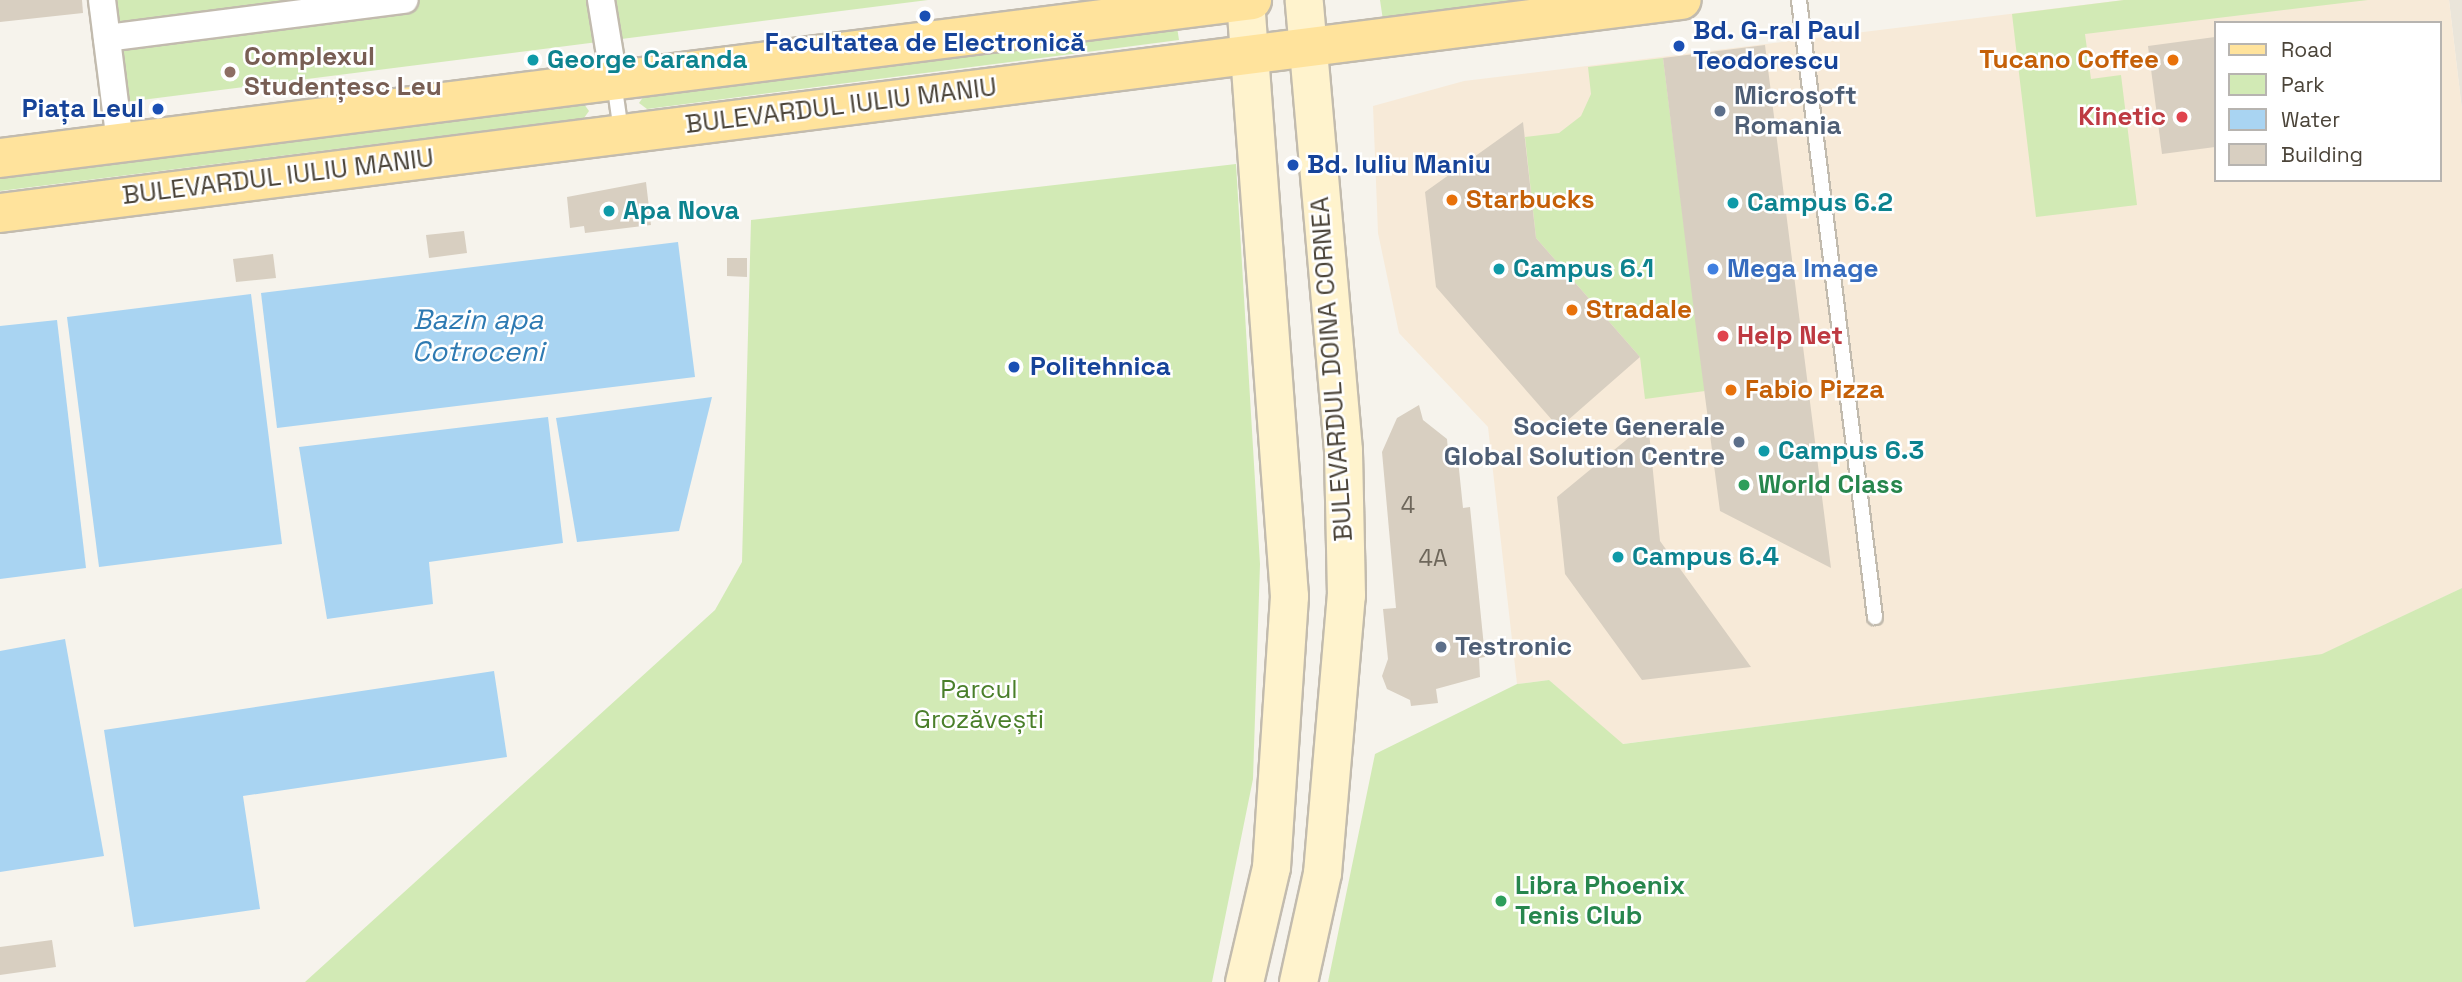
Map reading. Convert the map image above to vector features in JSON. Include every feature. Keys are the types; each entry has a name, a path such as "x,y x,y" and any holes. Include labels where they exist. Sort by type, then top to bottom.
{"main road":[{"name":"BULEVARDUL IULIU MANIU","path":"0,158 1247,0"},
{"path":"1244,982 1271,867 1289,596 1247,0"},
{"name":"BULEVARDUL DOINA CORNEA","path":"1298,982 1324,860 1346,595 1343,450 1304,0"},
{"name":"BULEVARDUL IULIU MANIU","path":"0,213 1682,0"},
{"path":"0,145 41,153"}],"street":[{"path":"102,0 120,143"},
{"path":"107,38 405,0"},
{"path":"601,0 614,79"}],"lane":[{"path":"1799,0 1875,617"},
{"path":"614,79 621,133"}],"shaded area":[{"path":"2124,0 2449,0 2462,110 2462,588 2323,654 1622,744 1549,680 1517,684 1488,427 1399,333 1378,233 1373,106 1464,81"},
{"path":"2449,0 2462,0 2462,110"}],"green space":[{"name":"Complexul Studențesc Leu","path":"90,0 928,0 102,105"},
{"path":"1380,0 1589,0 1384,27"},
{"path":"2124,0 2368,0 2085,34 2091,79 2121,75 2137,205 2036,217 2012,14"},
{"path":"1177,27 1179,40 647,109 639,103 644,96"},
{"path":"1663,58 1705,391 1645,399 1640,357 1536,238 1525,137 1559,133 1581,116 1591,94 1588,67"},
{"path":"584,104 589,111 584,118 0,191 0,179"},
{"name":"Parcul Grozăvești","path":"1236,164 1260,564 1253,779 1212,982 305,982 715,610 742,562 751,220"},
{"path":"2462,588 2462,982 1328,982 1375,754 1517,684 1549,680 1623,744 2322,654"}],"water":[{"name":"Bazin apa Cotroceni","path":"678,242 695,377 277,428 261,293"},
{"path":"251,294 282,544 99,567 67,317"},
{"path":"57,320 86,568 0,579 0,326"},
{"name":"Bazin apa Cotroceni","path":"712,397 679,531 577,542 556,418"},
{"name":"Bazin apa Cotroceni","path":"548,417 563,543 429,562 433,604 327,619 299,447"},
{"path":"65,639 104,856 0,872 0,651"},
{"path":"494,671 507,757 243,796 260,909 134,927 104,730"}],"building":[{"path":"0,0 82,0 83,13 0,22"},
{"path":"2214,37 2214,147 2162,154 2148,46"},
{"path":"1765,45 1831,568 1720,511 1695,320 1663,58"},
{"name":"Campus 6.1","path":"1523,122 1536,238 1640,357 1559,428 1436,287 1425,192"},
{"name":"Apa Nova","path":"646,182 651,225 585,233 584,226 570,228 567,197"},
{"path":"464,231 467,253 429,258 426,235"},
{"path":"273,254 276,278 236,282 233,259"},
{"path":"727,258 747,258 747,277 727,276"},
{"path":"1419,405 1423,420 1447,439 1448,450 1457,450 1463,508 1470,507 1485,657 1479,658 1480,677 1436,689 1438,703 1411,706 1410,700 1387,689 1382,676 1388,659 1383,609 1396,608 1382,452 1397,418"},
{"name":"Campus 6.4","path":"1648,422 1660,541 1751,667 1642,680 1565,574 1557,497"},
{"path":"52,940 56,967 0,975 0,947"}],"place":[{"name":"Facultatea de Electronică","path":"925,16"},
{"name":"Bd. G-ral Paul Teodorescu","path":"1679,46"},
{"name":"George Caranda","path":"533,60"},
{"name":"Tucano Coffee","path":"2173,60"},
{"name":"Complexul Studențesc Leu","path":"230,72"},
{"name":"Piața Leul","path":"158,109"},
{"name":"Microsoft Romania","path":"1720,111"},
{"name":"Kinetic","path":"2182,117"},
{"name":"Bd. Iuliu Maniu","path":"1293,165"},
{"name":"Starbucks","path":"1452,200"},
{"name":"Campus 6.2","path":"1733,203"},
{"name":"Apa Nova","path":"609,211"},
{"name":"Campus 6.1","path":"1499,269"},
{"name":"Mega Image","path":"1713,269"},
{"name":"Stradale","path":"1572,310"},
{"name":"Help Net","path":"1723,336"},
{"name":"Politehnica","path":"1014,367"},
{"name":"Fabio Pizza","path":"1731,390"},
{"name":"Societe Generale Global Solution Centre","path":"1739,442"},
{"name":"Campus 6.3","path":"1764,451"},
{"name":"World Class","path":"1744,485"},
{"name":"Campus 6.4","path":"1618,557"},
{"name":"Testronic","path":"1441,647"},
{"name":"Libra Phoenix Tenis Club","path":"1501,901"}]}
